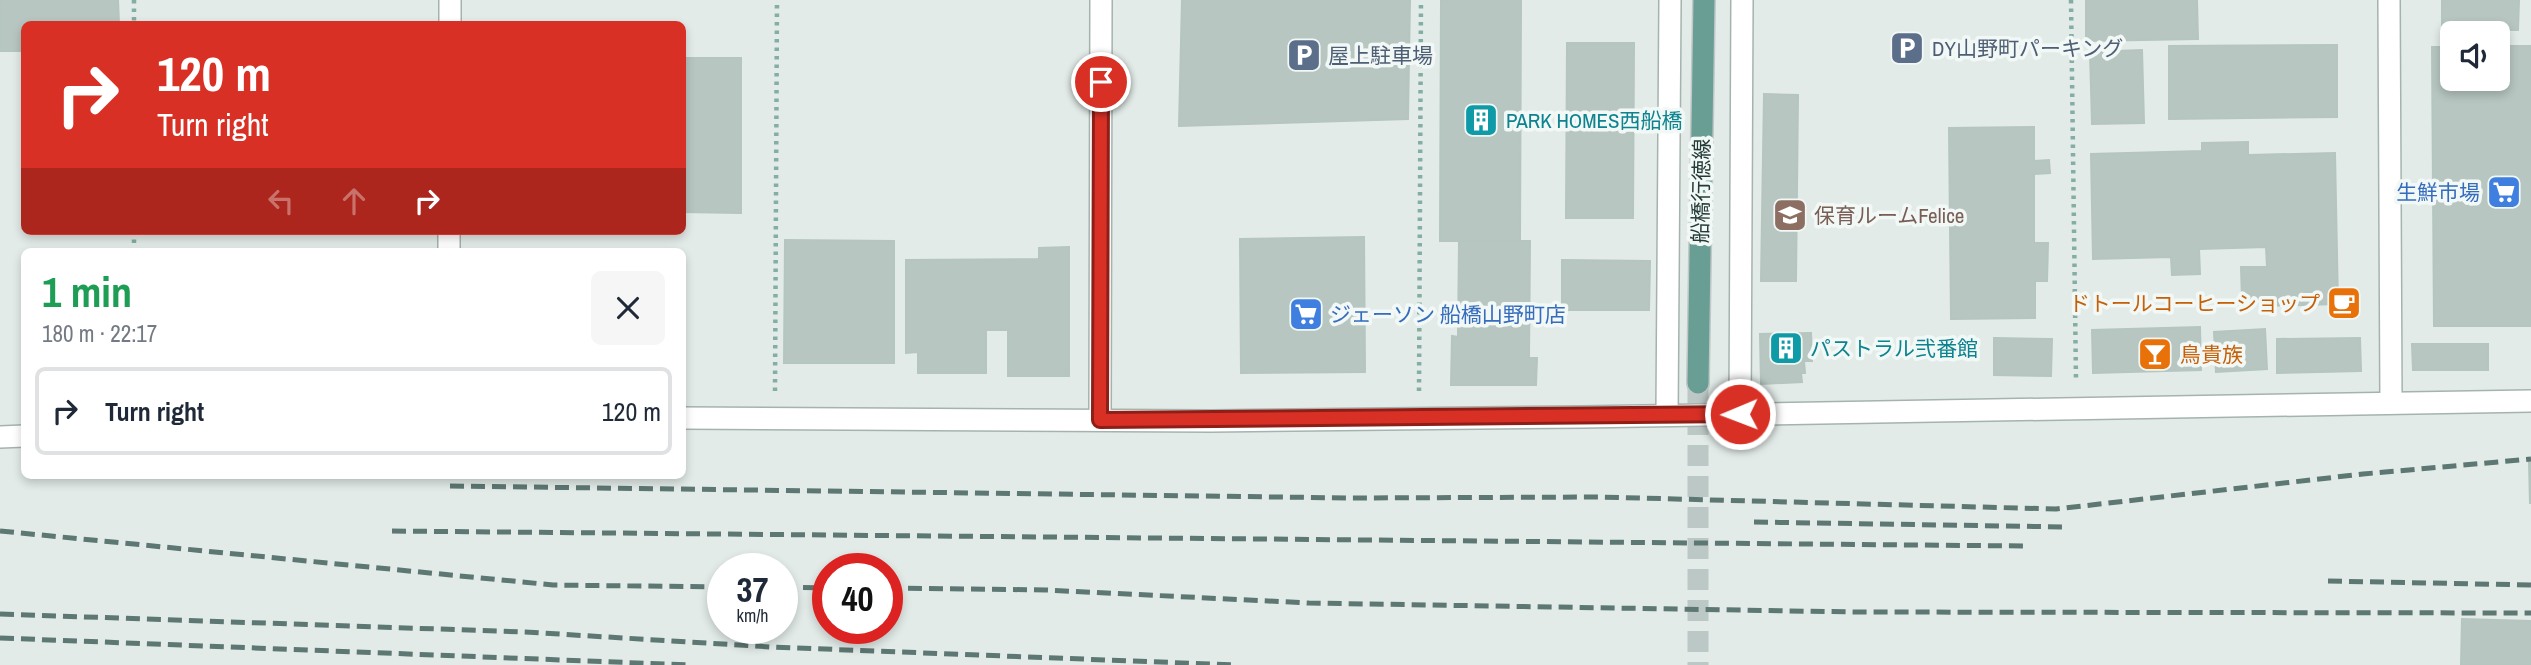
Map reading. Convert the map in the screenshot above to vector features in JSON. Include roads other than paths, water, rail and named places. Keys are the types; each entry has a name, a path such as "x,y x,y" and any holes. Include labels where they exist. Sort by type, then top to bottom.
{"main road":[{"name":"船橋行徳線","path":"1698,383 1704,0"}],"street":[{"path":"450,0 450,21"},
{"path":"1100,420 1101,0"},
{"path":"1667,415 1670,0"},
{"path":"1740,414 1742,0"},
{"path":"2389,0 2391,403"},
{"path":"686,418 1100,420 1667,415 2531,401"},
{"path":"0,438 21,436"}],"tunnel":[{"path":"1698,383 1698,665"}],"railway":[{"path":"450,486 1352,498 1600,497 2056,509 2363,474 2531,459"},
{"path":"1754,522 2066,527"},
{"path":"0,531 553,585 707,587"},
{"path":"392,531 2023,546"},
{"path":"2328,581 2531,585"},
{"path":"798,587 812,588"},
{"path":"903,588 1046,590 1309,603 1856,612 2531,613"},
{"path":"0,614 525,632 771,647 1236,665"},
{"path":"0,638 690,665"}],"place":[{"name":"DY山野町パーキング","path":"1907,48"},
{"name":"屋上駐車場","path":"1304,55"},
{"name":"PARK HOMES西船橋","path":"1481,120"},
{"name":"生鮮市場","path":"2504,192"},
{"name":"保育ルームFelice","path":"1790,215"},
{"name":"ドトールコーヒーショップ","path":"2344,303"},
{"name":"ジェーソン 船橋山野町店","path":"1306,314"},
{"name":"パストラル弐番館","path":"1786,348"},
{"name":"鳥貴族","path":"2155,354"}]}
